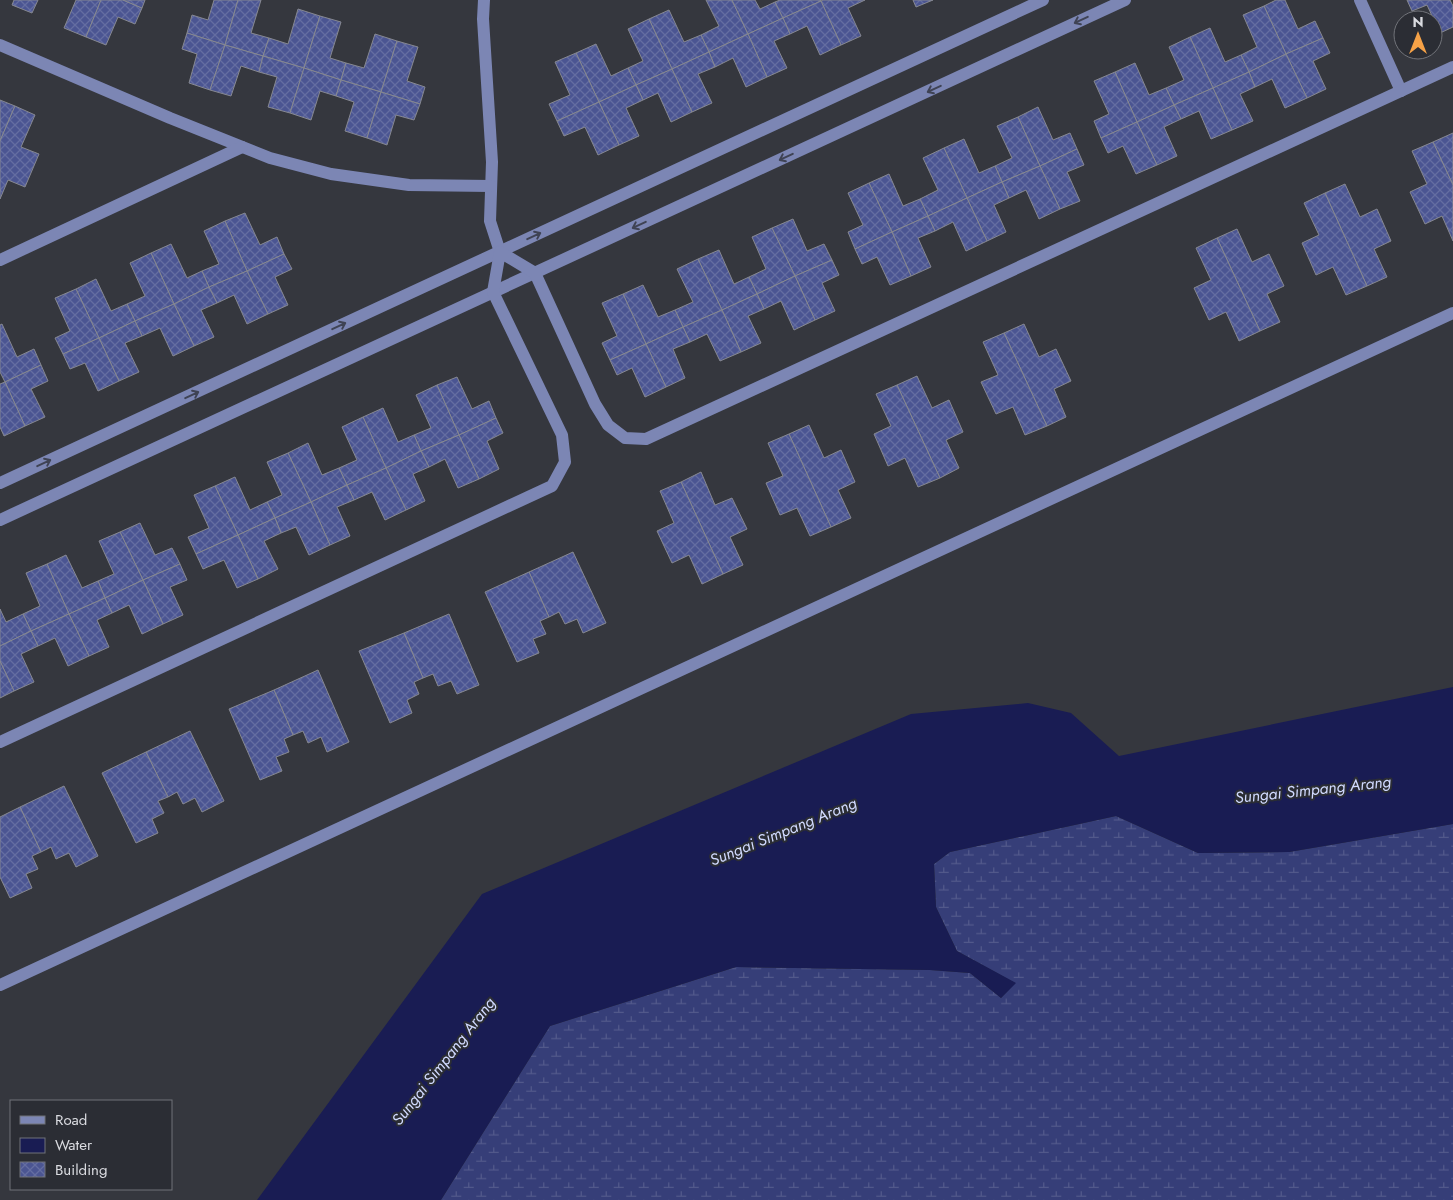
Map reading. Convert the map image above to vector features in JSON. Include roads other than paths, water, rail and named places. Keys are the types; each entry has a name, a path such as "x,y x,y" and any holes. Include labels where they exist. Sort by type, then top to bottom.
{"street":[{"path":"0,742 552,486 565,462 562,435 493,292 500,252 490,220 492,162 483,19 484,0"},
{"path":"0,484 1043,0"},
{"path":"0,520 1125,0"},
{"path":"1360,0 1401,91"},
{"path":"0,44 170,118 270,158 331,174 409,185 491,186"},
{"path":"500,252 535,273 595,404 608,425 625,438 646,439 1453,67"},
{"path":"0,260 242,147"},
{"path":"0,985 1453,313"}],"water":[{"name":"Sungai Simpang Arang","path":"1453,687 1453,824 1289,852 1198,853 1116,816 950,852 934,864 936,907 957,951 1016,983 1001,998 970,973 930,970 736,967 550,1026 441,1200 257,1200 482,894 911,714 1028,703 1071,713 1119,756"}]}
